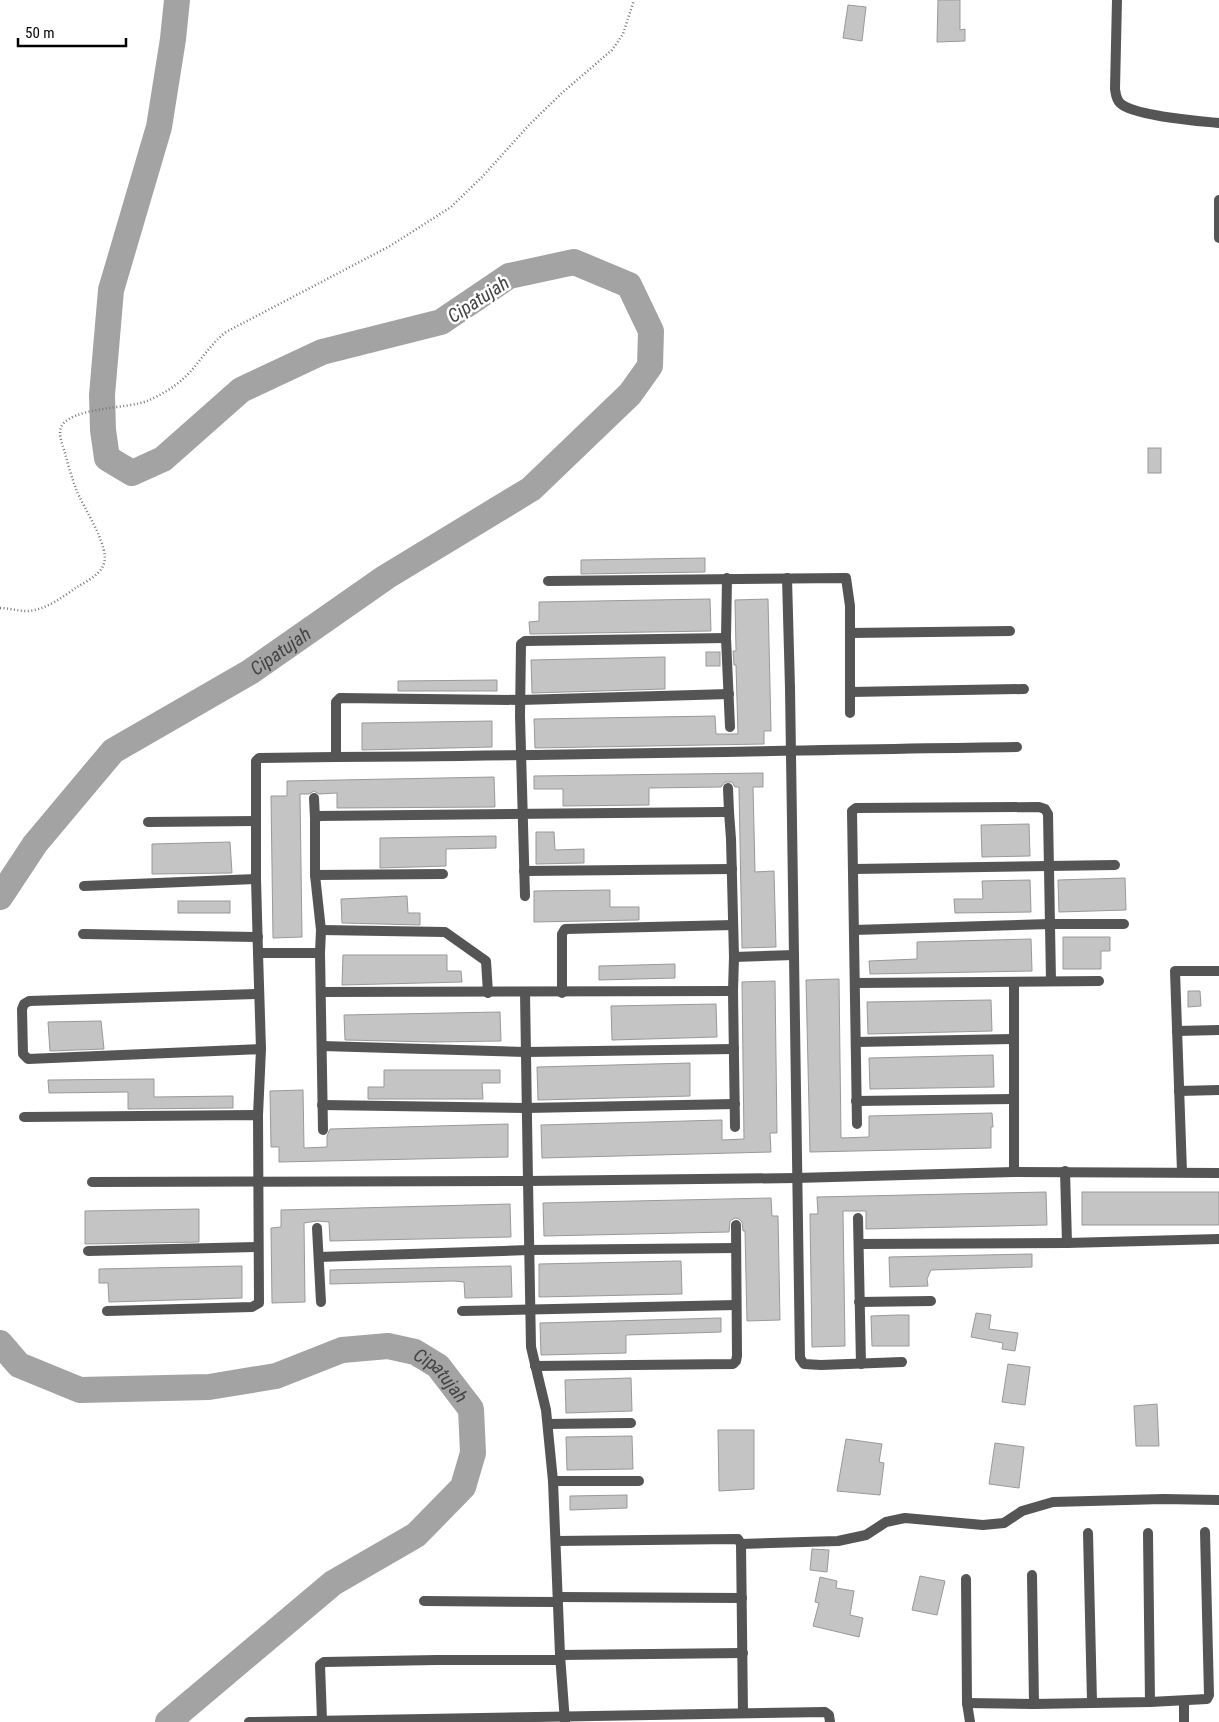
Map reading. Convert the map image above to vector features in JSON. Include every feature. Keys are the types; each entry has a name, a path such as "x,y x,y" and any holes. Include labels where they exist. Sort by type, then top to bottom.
{"street":[{"path":"1117,0 1116,99 1127,109 1219,123"},
{"path":"1219,200 1219,238"},
{"path":"727,578 726,638 730,726"},
{"path":"787,578 800,1358 804,1364 811,1365 902,1362"},
{"path":"548,581 847,578 850,606 850,713"},
{"path":"850,633 1010,631"},
{"path":"525,896 520,646 525,641 726,638"},
{"path":"850,692 1024,689"},
{"path":"336,758 336,702 340,698 520,700 729,694"},
{"path":"107,1311 256,1306 259,1303 258,1115 260,1049 256,879 256,761 258,759 1016,748"},
{"path":"728,788 734,957 735,1127"},
{"path":"314,798 315,875 321,930 323,1130"},
{"path":"857,1124 852,810 856,808 1042,808 1048,814 1051,981"},
{"path":"315,818 318,816 523,813 729,812"},
{"path":"148,822 256,821"},
{"path":"854,869 1115,865"},
{"path":"524,871 732,869"},
{"path":"315,875 444,874"},
{"path":"84,886 256,879"},
{"path":"854,930 1050,924 1124,924"},
{"path":"562,993 562,934 565,929 733,925"},
{"path":"321,930 448,933 486,960 488,993"},
{"path":"83,934 258,938"},
{"path":"258,953 320,953"},
{"path":"734,957 794,955"},
{"path":"1182,1172 1175,970 1219,972"},
{"path":"855,983 1099,981"},
{"path":"1014,982 1014,1172"},
{"path":"321,992 562,993 733,991"},
{"path":"525,992 531,1347 548,1424 553,1482 560,1658 565,1719"},
{"path":"258,994 29,1001 24,1004 22,1009 23,1054 28,1059 260,1049"},
{"path":"1177,1032 1219,1030"},
{"path":"856,1042 1013,1039"},
{"path":"322,1046 526,1052 734,1049"},
{"path":"1179,1091 1219,1090"},
{"path":"856,1100 1014,1099"},
{"path":"322,1105 526,1108 734,1104"},
{"path":"24,1117 258,1115"},
{"path":"92,1182 528,1182 796,1178 1014,1172 1219,1173"},
{"path":"1065,1172 1067,1243"},
{"path":"858,1218 860,1364"},
{"path":"535,1366 730,1366 734,1363 737,1356 736,1225"},
{"path":"317,1228 321,1302"},
{"path":"859,1244 1067,1243 1219,1239"},
{"path":"88,1251 258,1247"},
{"path":"319,1257 528,1250 736,1248"},
{"path":"859,1302 931,1301"},
{"path":"462,1311 736,1305"},
{"path":"548,1424 631,1423"},
{"path":"553,1482 638,1481"},
{"path":"741,1544 838,1541 866,1535 886,1522 905,1518 983,1524 1004,1523 1022,1512 1053,1502 1162,1499 1219,1500"},
{"path":"967,1703 1034,1704 1206,1700 1209,1696 1205,1532"},
{"path":"1088,1533 1092,1702"},
{"path":"1148,1533 1150,1702"},
{"path":"556,1541 738,1539 741,1544 743,1713"},
{"path":"1032,1574 1034,1704"},
{"path":"966,1579 967,1703 970,1722"},
{"path":"424,1601 742,1598"},
{"path":"322,1720 320,1666 324,1662 743,1653"},
{"path":"1184,1701 1184,1722"},
{"path":"249,1722 565,1719 825,1712 830,1717 830,1722"}],"path":[{"path":"0,608 25,611 34,610 78,587 104,565 103,544 76,490 60,435 61,428 65,422 82,414 146,401 176,385 185,377 210,346 226,332 390,246 451,207 483,176 529,125 563,92 612,50 623,34 634,0"}],"building":[{"path":"938,0 960,0 960,30 965,29 965,41 937,42"},
{"path":"848,5 866,7 862,41 843,38"},
{"path":"1148,448 1161,448 1161,473 1148,473"},
{"path":"705,558 705,572 581,574 581,560"},
{"path":"710,599 711,631 530,634 529,622 539,621 539,602"},
{"path":"768,599 771,731 764,731 764,744 535,748 534,719 715,716 716,734 738,734 736,665 734,665 733,651 736,651 735,600"},
{"path":"706,652 720,652 720,666 706,666"},
{"path":"665,657 665,689 532,693 531,660"},
{"path":"497,680 497,691 398,691 398,681"},
{"path":"492,721 492,747 362,750 362,723"},
{"path":"763,773 763,787 753,787 755,872 774,871 776,947 742,948 739,787 735,787 732,782 725,782 721,787 649,788 649,805 563,806 563,789 534,789 534,776"},
{"path":"494,777 495,807 337,808 337,793 319,794 314,791 309,794 300,794 302,937 273,938 271,796 287,796 287,781"},
{"path":"1029,824 1030,856 982,857 981,825"},
{"path":"536,832 554,832 555,850 584,849 584,863 536,864"},
{"path":"496,836 496,848 446,849 446,866 380,868 380,838"},
{"path":"230,842 232,873 152,874 152,844"},
{"path":"1125,878 1126,910 1059,912 1058,880"},
{"path":"1030,880 1031,912 955,913 954,899 983,899 982,881"},
{"path":"610,890 610,907 639,907 639,920 534,922 534,891"},
{"path":"407,896 408,913 420,913 420,925 342,923 341,899"},
{"path":"178,901 230,901 230,913 178,913"},
{"path":"1063,937 1110,937 1110,951 1101,951 1101,969 1063,969"},
{"path":"1031,939 1032,971 870,974 869,961 917,959 917,942"},
{"path":"343,955 447,955 447,971 461,971 462,982 342,985"},
{"path":"675,964 675,978 599,980 599,966"},
{"path":"839,979 841,1138 869,1137 869,1116 992,1113 991,1148 810,1152 806,980"},
{"path":"775,981 777,1133 770,1133 771,1152 542,1158 541,1125 722,1120 722,1140 744,1139 742,982"},
{"path":"1188,991 1200,991 1201,1006 1188,1007"},
{"path":"991,1000 992,1031 868,1034 867,1002"},
{"path":"716,1004 717,1037 612,1040 611,1006"},
{"path":"500,1012 501,1041 345,1040 344,1015"},
{"path":"101,1021 104,1049 50,1051 48,1022"},
{"path":"993,1055 994,1087 870,1089 869,1058"},
{"path":"690,1063 690,1096 538,1100 537,1067"},
{"path":"384,1070 500,1070 500,1083 482,1083 483,1099 368,1099 368,1087 384,1087"},
{"path":"154,1079 154,1097 233,1096 233,1108 128,1109 128,1092 49,1093 48,1080"},
{"path":"303,1090 304,1148 327,1147 327,1136 330,1129 508,1124 508,1157 279,1162 279,1147 271,1147 270,1091"},
{"path":"1046,1192 1047,1225 866,1229 866,1211 843,1211 845,1346 812,1347 810,1214 818,1214 817,1197"},
{"path":"1082,1192 1219,1192 1219,1225 1082,1225"},
{"path":"771,1198 772,1216 778,1216 780,1320 747,1321 745,1231 743,1231 742,1222 739,1219 735,1218 730,1221 729,1232 544,1236 543,1203"},
{"path":"510,1204 511,1237 330,1241 329,1222 304,1223 305,1302 272,1303 271,1228 281,1227 281,1210"},
{"path":"199,1209 199,1242 85,1244 85,1211"},
{"path":"1032,1254 1032,1267 931,1270 927,1279 928,1286 890,1287 889,1257"},
{"path":"681,1261 682,1294 539,1297 539,1264"},
{"path":"242,1266 242,1298 109,1302 108,1283 99,1283 99,1269"},
{"path":"511,1266 512,1297 465,1298 464,1282 454,1281 330,1284 330,1270"},
{"path":"976,1313 991,1315 989,1329 1018,1333 1015,1351 1002,1349 1003,1343 971,1337"},
{"path":"909,1315 909,1346 872,1346 871,1316"},
{"path":"721,1318 721,1332 626,1335 626,1353 541,1355 540,1323"},
{"path":"1008,1364 1030,1367 1025,1405 1002,1402"},
{"path":"631,1378 632,1411 566,1413 565,1380"},
{"path":"1157,1404 1159,1446 1136,1446 1134,1406"},
{"path":"718,1430 754,1430 754,1489 719,1491"},
{"path":"632,1436 633,1469 567,1470 566,1437"},
{"path":"846,1439 882,1444 879,1462 884,1463 880,1495 837,1491"},
{"path":"995,1443 1024,1447 1019,1488 989,1484"},
{"path":"627,1495 627,1508 570,1510 570,1496"},
{"path":"812,1549 829,1550 827,1572 810,1570"},
{"path":"920,1576 945,1581 937,1615 912,1610"},
{"path":"820,1577 837,1581 836,1588 854,1591 850,1615 863,1618 859,1637 813,1626 819,1603 815,1602"}],"waterway":[{"name":"Cipatujah","path":"0,897 35,844 113,751 250,672 386,577 531,489 630,394 650,366 651,331 629,285 574,262 509,276 441,322 322,352 241,390 163,459 132,473 107,458 103,430 102,395 111,290 159,127 173,39 177,0"},
{"name":"Cipatujah","path":"0,1343 19,1365 80,1390 209,1387 276,1376 342,1350 388,1346 415,1352 438,1366 471,1409 473,1453 463,1487 416,1535 333,1583 168,1722"}]}
